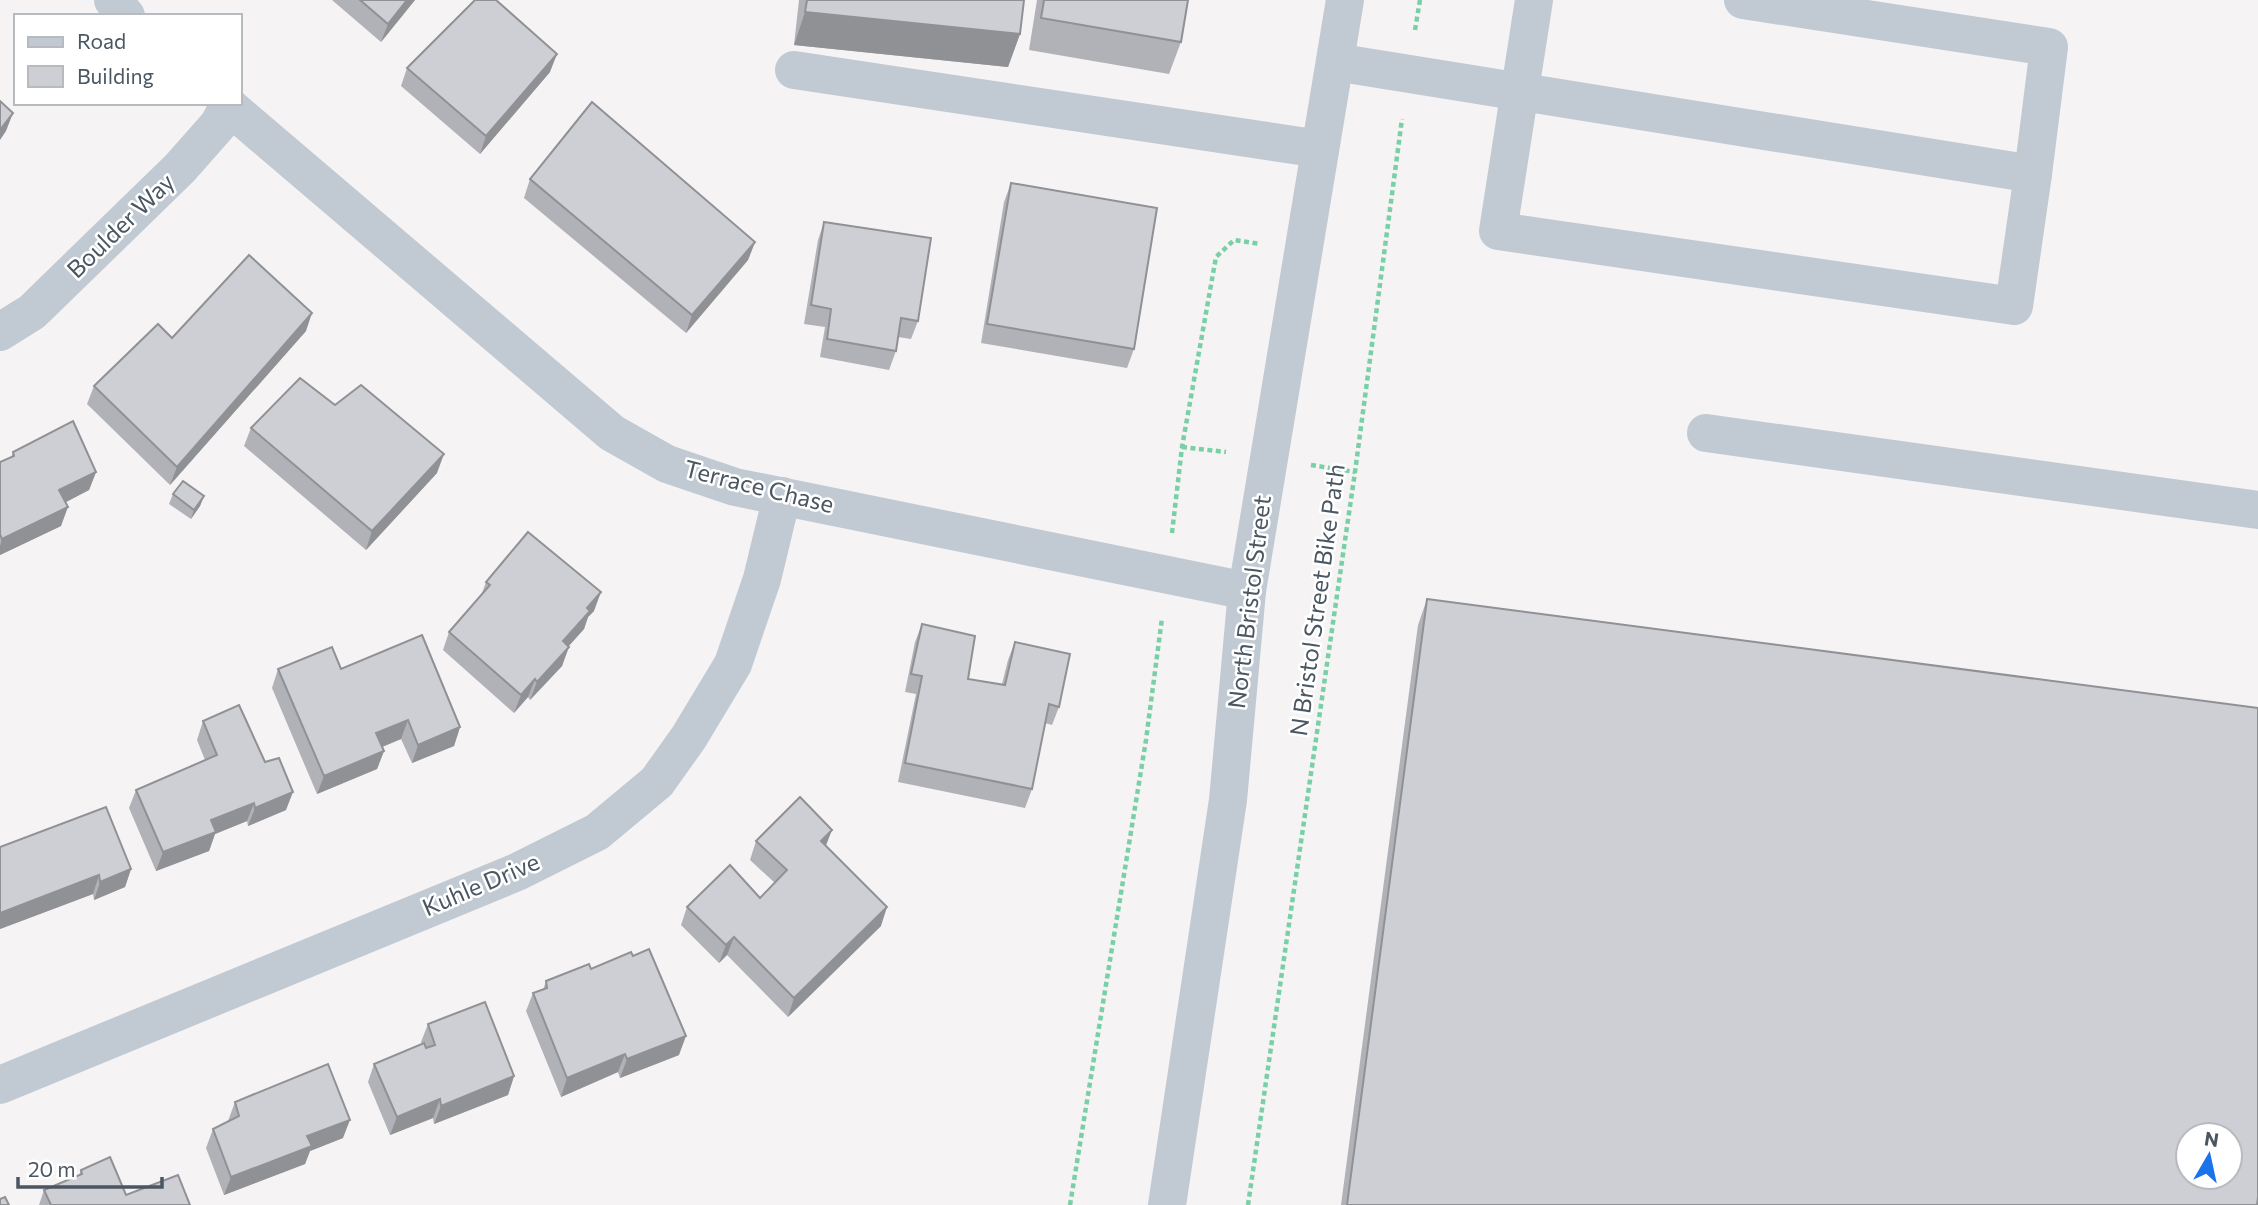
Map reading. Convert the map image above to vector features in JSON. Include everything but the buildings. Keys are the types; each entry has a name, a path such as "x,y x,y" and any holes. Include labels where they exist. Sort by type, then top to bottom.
{"street":[{"path":"113,0 124,14"},
{"name":"North Bristol Street","path":"1167,1205 1228,800 1247,591 1346,0"},
{"path":"1534,0 1498,231 2014,306 2049,47 1743,0"},
{"path":"1335,62 2033,174"},
{"path":"794,70 1320,149"},
{"name":"Boulder Way","path":"0,332 32,312 180,168 218,125 227,105"},
{"name":"Terrace Chase","path":"227,105 612,433 667,464 735,487 1247,591"},
{"path":"1706,433 2258,510"},
{"name":"Kuhle Drive","path":"0,1085 517,872 597,832 657,782 689,737 733,664 762,579 782,496"}],"path":[{"name":"N Bristol Street Bike Path","path":"1248,1205 1355,472 1419,0"},
{"path":"1070,1205 1146,740 1182,447 1216,257 1234,240 1302,251"}]}
